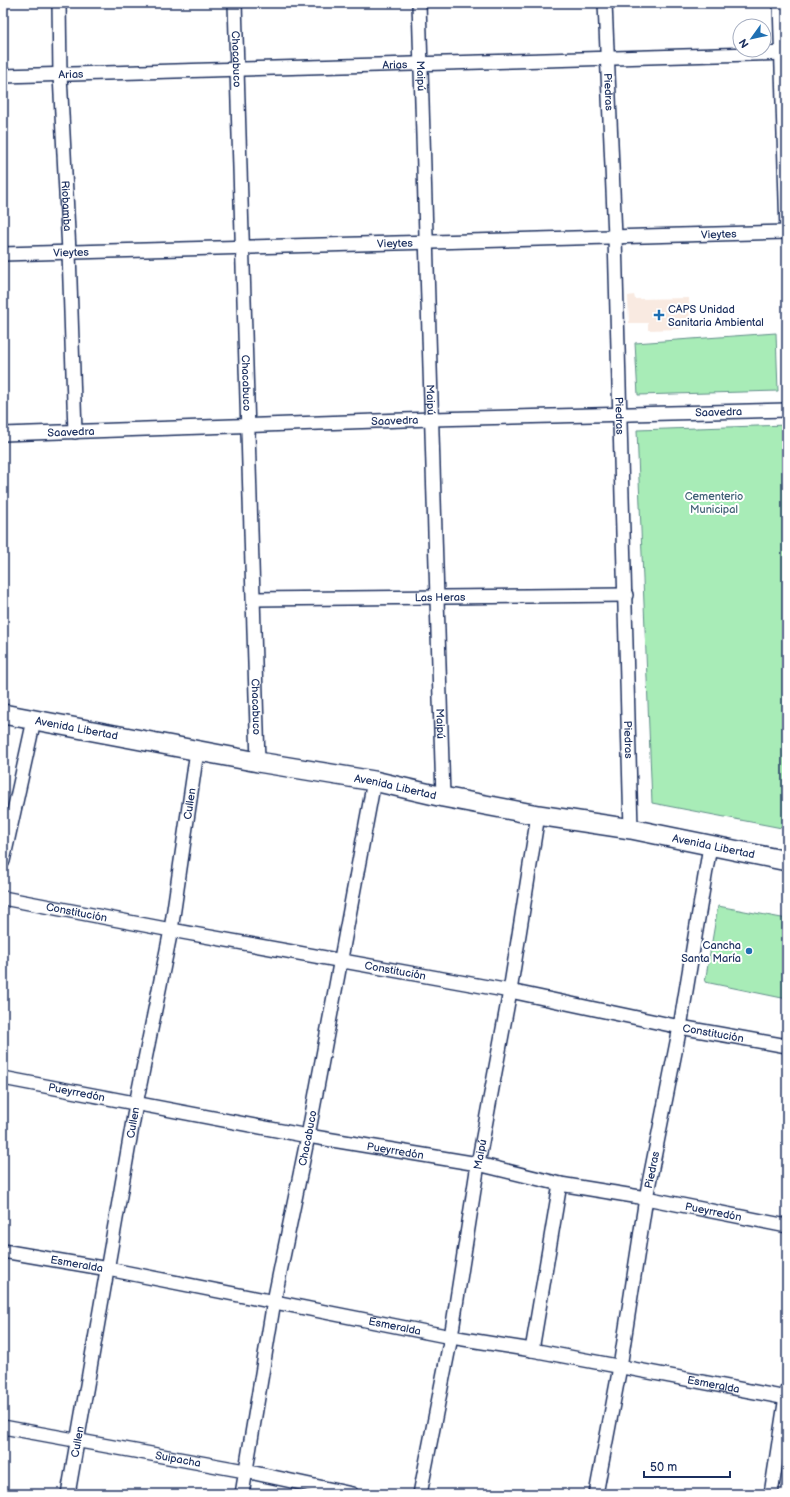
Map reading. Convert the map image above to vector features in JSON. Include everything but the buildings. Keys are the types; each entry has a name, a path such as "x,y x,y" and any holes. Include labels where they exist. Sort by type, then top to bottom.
{"main road":[{"name":"Avenida Libertad","path":"3,714 197,751 374,781 443,797 538,815 631,829 787,861"}],"street":[{"name":"Riobamba","path":"59,3 60,75 69,252 74,432"},
{"name":"Chacabuco","path":"235,3 258,762"},
{"name":"Maipú","path":"419,3 443,797"},
{"name":"Piedras","path":"605,3 621,414 631,829"},
{"path":"780,3 784,53 787,232"},
{"name":"Arias","path":"3,76 784,53"},
{"name":"Vieytes","path":"3,254 787,232"},
{"name":"Saavedra","path":"3,434 432,419 787,410"},
{"name":"Las Heras","path":"254,598 626,594"},
{"path":"3,861 34,720"},
{"name":"Cullen","path":"68,1494 136,1104 171,930 197,751"},
{"name":"Chacabuco","path":"242,1494 274,1301 308,1136 374,781"},
{"name":"Maipú","path":"420,1494 451,1337 478,1164 510,991 538,815"},
{"name":"Piedras","path":"596,1494 620,1367 646,1198 680,1027 710,846"},
{"name":"Constitución","path":"3,898 510,991 680,1027 787,1046"},
{"name":"Pueyrredón","path":"3,1078 308,1136 478,1164 560,1184 646,1198 787,1226"},
{"path":"532,1350 560,1184"},
{"name":"Esmeralda","path":"3,1251 108,1269 451,1337 787,1395"},
{"path":"771,1494 787,1395"},
{"name":"Suipacha","path":"3,1427 77,1442 245,1471 352,1494"}],"shaded area":[{"name":"CAPS Unidad Sanitaria Ambiental","path":"634,295 635,299 689,298 690,321 680,322 680,329 648,330 648,323 629,323 628,296"}],"green space":[{"path":"776,333 778,391 638,395 635,343"},
{"name":"Cementerio Municipal","path":"787,425 787,829 652,803 637,430"},
{"name":"Cancha Santa María","path":"718,906 787,919 787,999 705,982"}],"place":[{"name":"CAPS Unidad Sanitaria Ambiental","path":"659,315"},
{"name":"Cancha Santa María","path":"749,951"}]}
